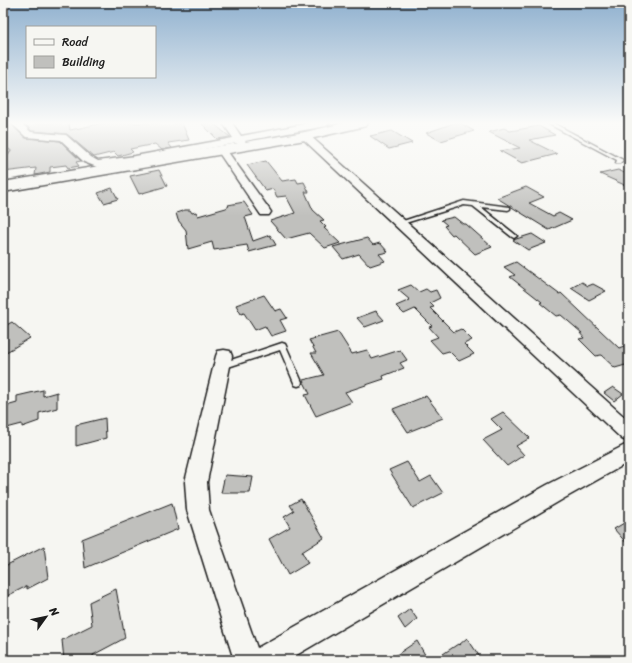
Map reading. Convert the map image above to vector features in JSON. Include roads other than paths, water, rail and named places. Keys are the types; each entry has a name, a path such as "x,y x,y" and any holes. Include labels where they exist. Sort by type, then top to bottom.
{"highway":[{"path":"3,187 182,154"}],"street":[{"path":"82,154 91,163 139,161"},
{"path":"216,154 265,212"},
{"path":"325,154 629,433"},
{"path":"223,361 196,482 198,510 248,660"},
{"path":"262,660 548,496 629,452"}],"lane":[{"path":"608,154 620,160 618,162"},
{"path":"400,223 464,203 508,208"},
{"path":"474,204 514,236"},
{"path":"223,361 282,346 298,382"}]}
